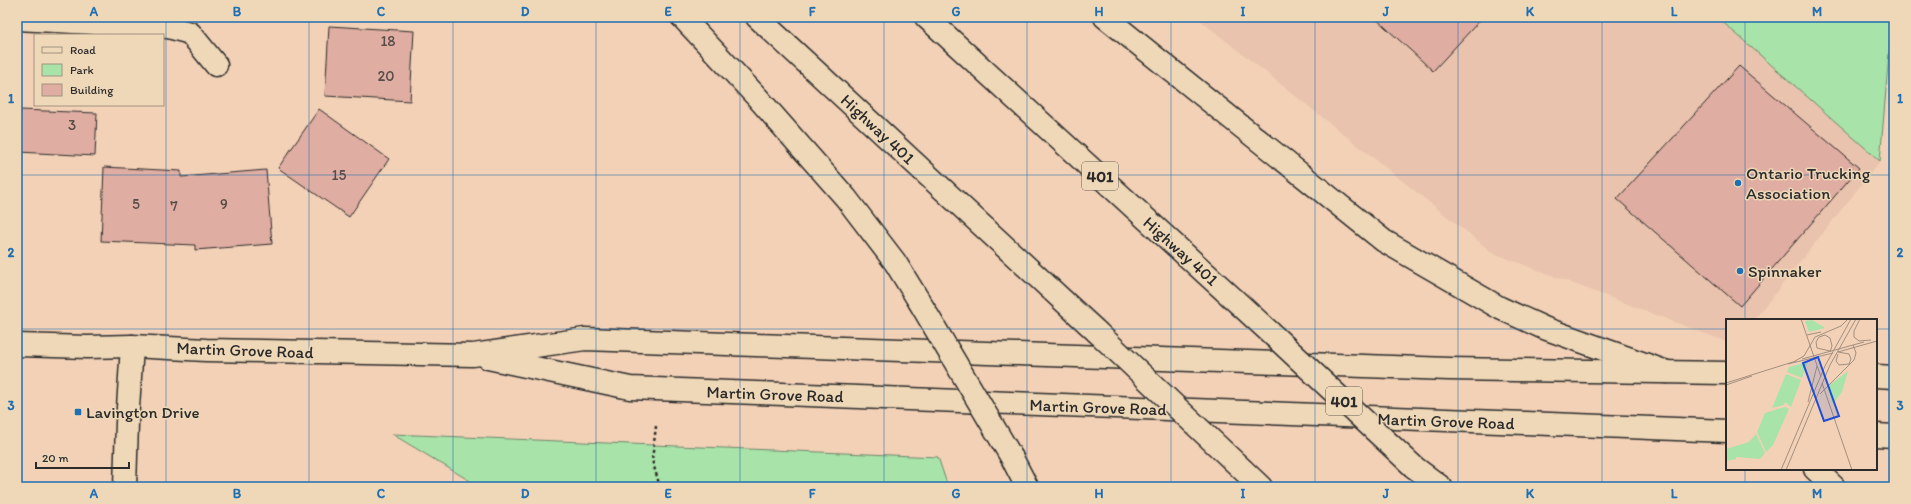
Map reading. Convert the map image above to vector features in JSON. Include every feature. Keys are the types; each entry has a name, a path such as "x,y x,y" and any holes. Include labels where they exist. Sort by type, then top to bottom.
{"main road":[{"path":"682,17 757,97 846,198 895,262 1012,458 1027,487"},
{"name":"Highway 401","path":"757,17 1098,332 1260,487"},
{"name":"Highway 401","path":"926,17 1274,336 1434,487"},
{"path":"1105,17 1384,241 1504,310 1544,328 1668,372"},
{"path":"17,19 168,27 190,33 216,65"},
{"name":"Martin Grove Road","path":"17,345 88,347 132,346 206,350 473,355 584,339 1449,369 1726,373"},
{"path":"125,487 132,346"},
{"name":"Martin Grove Road","path":"473,355 630,388 1726,431"},
{"path":"1877,376 1894,377"},
{"path":"1695,430 1711,440 1726,442"},
{"path":"1877,435 1894,436"},
{"path":"1414,467 1441,487"},
{"path":"1816,470 1834,487"}],"path":[{"path":"656,426 652,460 660,487"}],"shaded area":[{"path":"1196,17 1717,17 1880,161 1755,319 1726,319 1726,342 1493,253"}],"green space":[{"path":"1717,17 1892,17 1880,161"},
{"path":"392,434 938,457 948,487 480,487"}],"building":[{"path":"1374,17 1483,17 1433,71"},
{"path":"329,26 414,31 410,101 325,96"},
{"name":"Ontario Trucking Association","path":"1739,66 1859,168 1740,306 1617,199"},
{"path":"319,109 389,159 349,217 278,168"},
{"path":"20,110 97,113 95,156 18,152"},
{"path":"104,167 181,171 181,177 266,170 272,244 195,250 195,245 101,241"}],"place":[{"name":"Ontario Trucking Association","path":"1738,183"},
{"name":"Spinnaker","path":"1740,271"},
{"name":"Lavington Drive","path":"78,412"}]}
